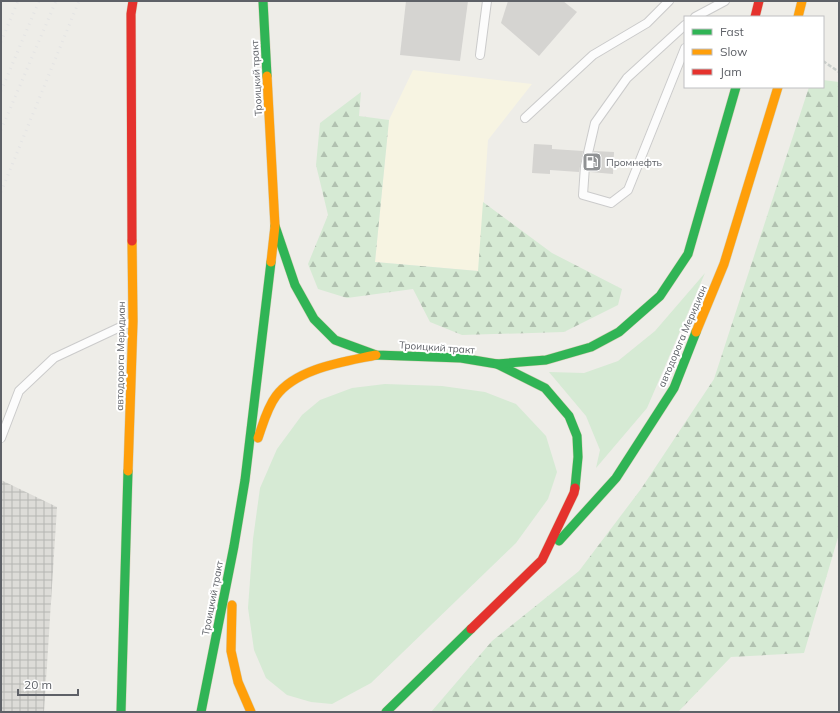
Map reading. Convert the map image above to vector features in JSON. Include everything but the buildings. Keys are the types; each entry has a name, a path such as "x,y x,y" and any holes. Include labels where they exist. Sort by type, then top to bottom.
{"main road":[{"name":"автодорога Меридиан","path":"121,712 133,321 131,14 133,1"},
{"name":"Троицкий тракт","path":"201,712 234,546 245,480 275,226 263,1"},
{"path":"755,16 759,1"},
{"path":"798,16 802,1"},
{"path":"497,364 546,360 591,347 619,332 660,296 688,254 736,88"},
{"name":"автодорога Меридиан","path":"542,560 616,478 674,388 724,264 778,88"},
{"name":"Троицкий тракт","path":"275,226 295,286 314,319 335,340 376,355 461,358 497,364 545,388 569,416 577,436 578,457 574,493 542,560 386,712"},
{"path":"245,480 265,417 277,395 295,378 321,368 376,355"},
{"path":"234,546 232,651 238,682 251,712"}],"lane":[{"path":"480,55 487,1"},
{"path":"525,118 593,55 647,23 669,1"},
{"path":"697,16 725,1"},
{"path":"684,26 627,78 595,123 585,166 583,195 611,203 628,190 684,50"},
{"path":"1,438 19,392 54,358 133,321"}],"path":[{"path":"824,62 839,72"}],"shaded area":[{"path":"413,70 532,84 488,140 479,271 375,262 389,120"},
{"path":"1,480 57,507 44,712 1,712"}],"green space":[{"path":"824,80 839,82 839,534 804,653 731,657 678,712 431,712 492,641 579,571 641,489 714,379 809,88 824,88"},
{"path":"361,92 359,116 389,120 375,262 478,271 483,202 552,253 622,289 618,305 564,332 462,335 430,322 413,289 347,298 318,289 308,264 328,215 316,165 320,123"},
{"path":"705,273 647,408 596,468 600,450 586,416 549,372 584,373 618,361 655,331"},
{"path":"385,384 442,386 485,392 516,404 546,436 557,472 548,499 516,543 371,683 332,704 311,702 287,695 266,678 254,650 248,608 253,539 260,488 277,449 302,415 320,400 352,388"}],"railway":[{"path":"1,42 18,1"},
{"path":"1,91 39,1"},
{"path":"1,130 56,1"},
{"path":"1,192 79,1"}],"traffic: fast":[{"path":"263,1 267,76"},
{"path":"497,364 546,360 591,347 619,332 660,296 688,254 736,88"},
{"path":"275,226 295,285 314,319 335,340 376,355 461,358 497,364 545,388 569,416 577,436 578,457 575,488"},
{"path":"201,712 234,546 245,480 271,262"},
{"path":"559,541 616,478 674,388 696,332"},
{"path":"121,712 128,471"},
{"path":"386,712 471,629"}],"traffic: slow":[{"path":"798,16 802,1"},
{"path":"267,76 275,226 271,262"},
{"path":"696,332 724,264 778,88"},
{"path":"128,471 133,321 132,241"},
{"path":"258,438 270,406 285,386 308,373 322,368 376,355"},
{"path":"232,605 231,651 238,682 251,712"}],"traffic: jam":[{"path":"132,241 131,14 133,1"},
{"path":"755,16 759,1"},
{"path":"471,629 542,560 575,488"}],"place":[{"name":"Промнефть","path":"592,162"}]}
